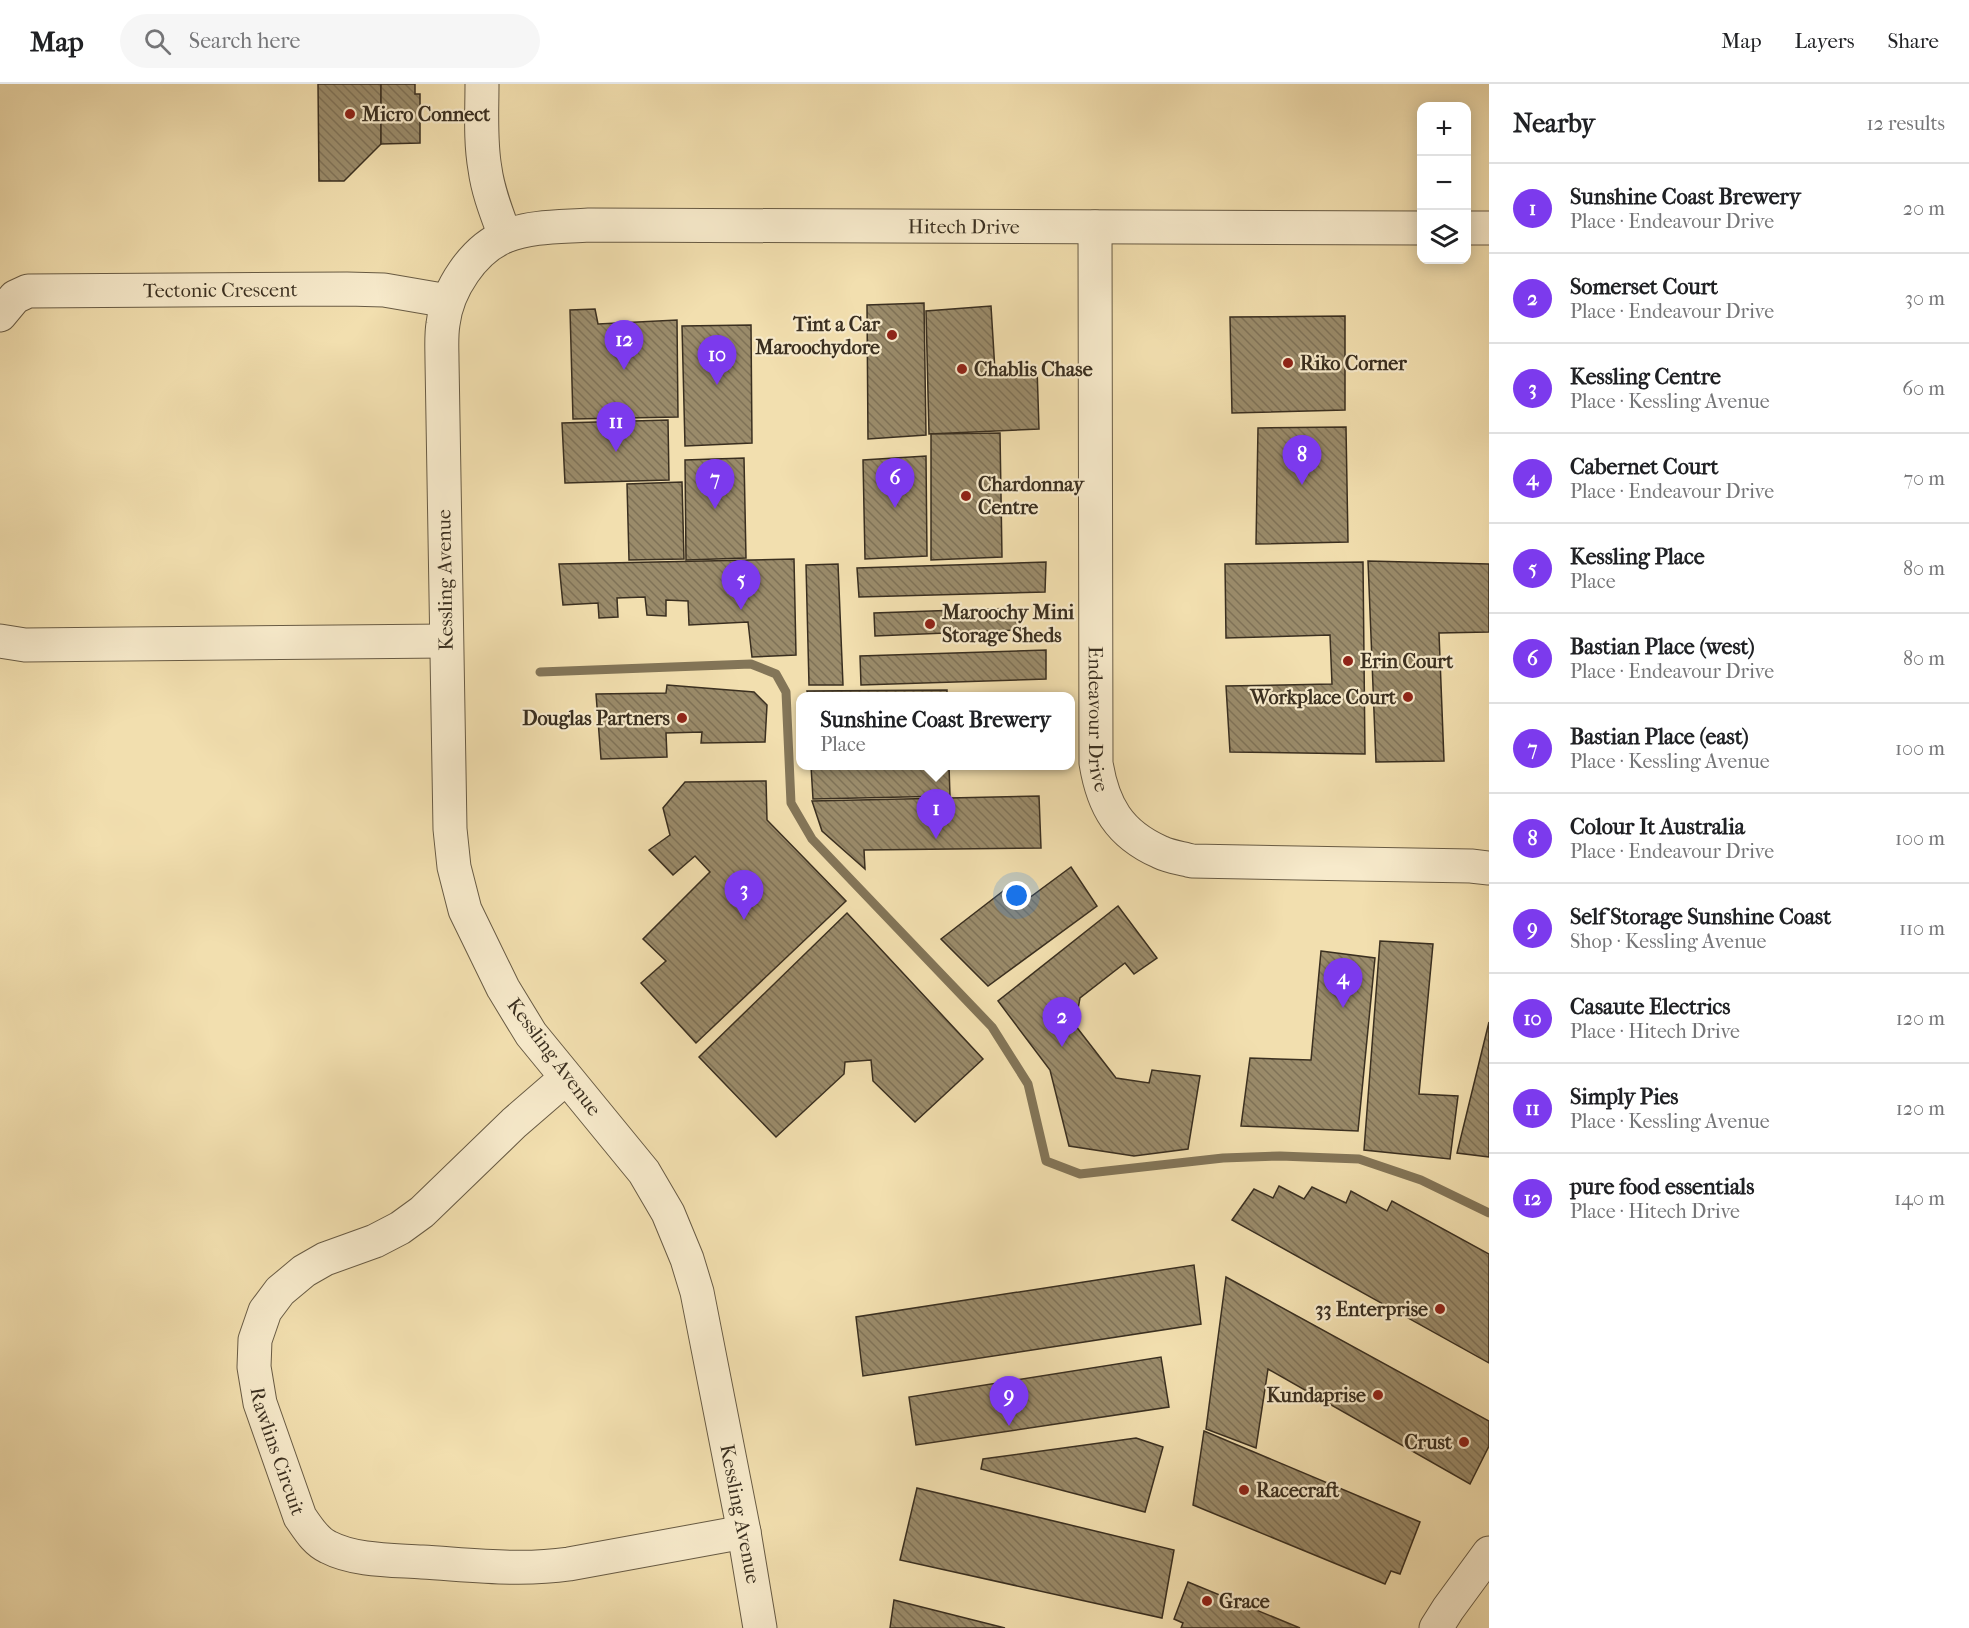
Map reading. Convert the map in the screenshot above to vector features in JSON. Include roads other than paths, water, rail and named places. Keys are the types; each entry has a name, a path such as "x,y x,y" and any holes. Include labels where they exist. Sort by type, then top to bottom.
{"street":[{"path":"482,84 482,146 485,170 505,236"},
{"name":"Hitech Drive","path":"505,236 528,230 589,225 1417,228"},
{"name":"Endeavour Drive","path":"1095,227 1096,763 1100,788 1112,814 1133,837 1162,853 1192,861 1489,868"},
{"path":"1471,228 1489,228"},
{"name":"Kessling Avenue","path":"505,236 487,248 459,280 448,301 442,325 450,829 454,867 465,910 503,988 531,1034 644,1172 668,1213 687,1259 696,1292 744,1532 760,1628"},
{"name":"Tectonic Crescent","path":"0,315 15,297 28,291 347,288 384,290 448,301"},
{"path":"0,641 25,645 446,641"},
{"name":"Rawlins Circuit","path":"566,1078 514,1123 422,1212 400,1228 375,1241 325,1258 280,1291 265,1311 255,1340 254,1367 258,1394 300,1517 311,1533 326,1547 349,1554 383,1559 519,1568 542,1568 569,1564 744,1532"},
{"path":"1436,1628 1489,1553"}],"waterway":[{"path":"540,672 751,664 776,674 786,692 791,803 812,839 992,1027 1028,1084 1046,1161 1080,1174 1223,1158 1280,1156 1359,1159 1421,1180 1489,1213"}],"place":[{"name":"Micro Connect","path":"350,114"},
{"name":"Tint a Car Maroochydore","path":"892,335"},
{"name":"Riko Corner","path":"1288,363"},
{"name":"Chablis Chase","path":"962,369"},
{"name":"pure food essentials","path":"624,370"},
{"name":"Casaute Electrics","path":"717,385"},
{"name":"Simply Pies","path":"616,452"},
{"name":"Colour It Australia","path":"1302,485"},
{"name":"Chardonnay Centre","path":"966,496"},
{"name":"Bastian Place (west)","path":"895,508"},
{"name":"Bastian Place (east)","path":"715,509"},
{"name":"Kessling Place","path":"741,610"},
{"name":"Maroochy Mini Storage Sheds","path":"930,624"},
{"name":"Erin Court","path":"1348,661"},
{"name":"Workplace Court","path":"1408,697"},
{"name":"Douglas Partners","path":"682,718"},
{"name":"Sunshine Coast Brewery","path":"936,839"},
{"name":"Kessling Centre","path":"744,920"},
{"name":"Cabernet Court","path":"1343,1008"},
{"name":"Somerset Court","path":"1062,1047"},
{"name":"33 Enterprise","path":"1440,1309"},
{"name":"Kundaprise","path":"1378,1395"},
{"name":"Self Storage Sunshine Coast","path":"1009,1426"},
{"name":"Crust","path":"1464,1442"},
{"name":"Racecraft","path":"1244,1490"},
{"name":"Grace","path":"1207,1601"}]}
